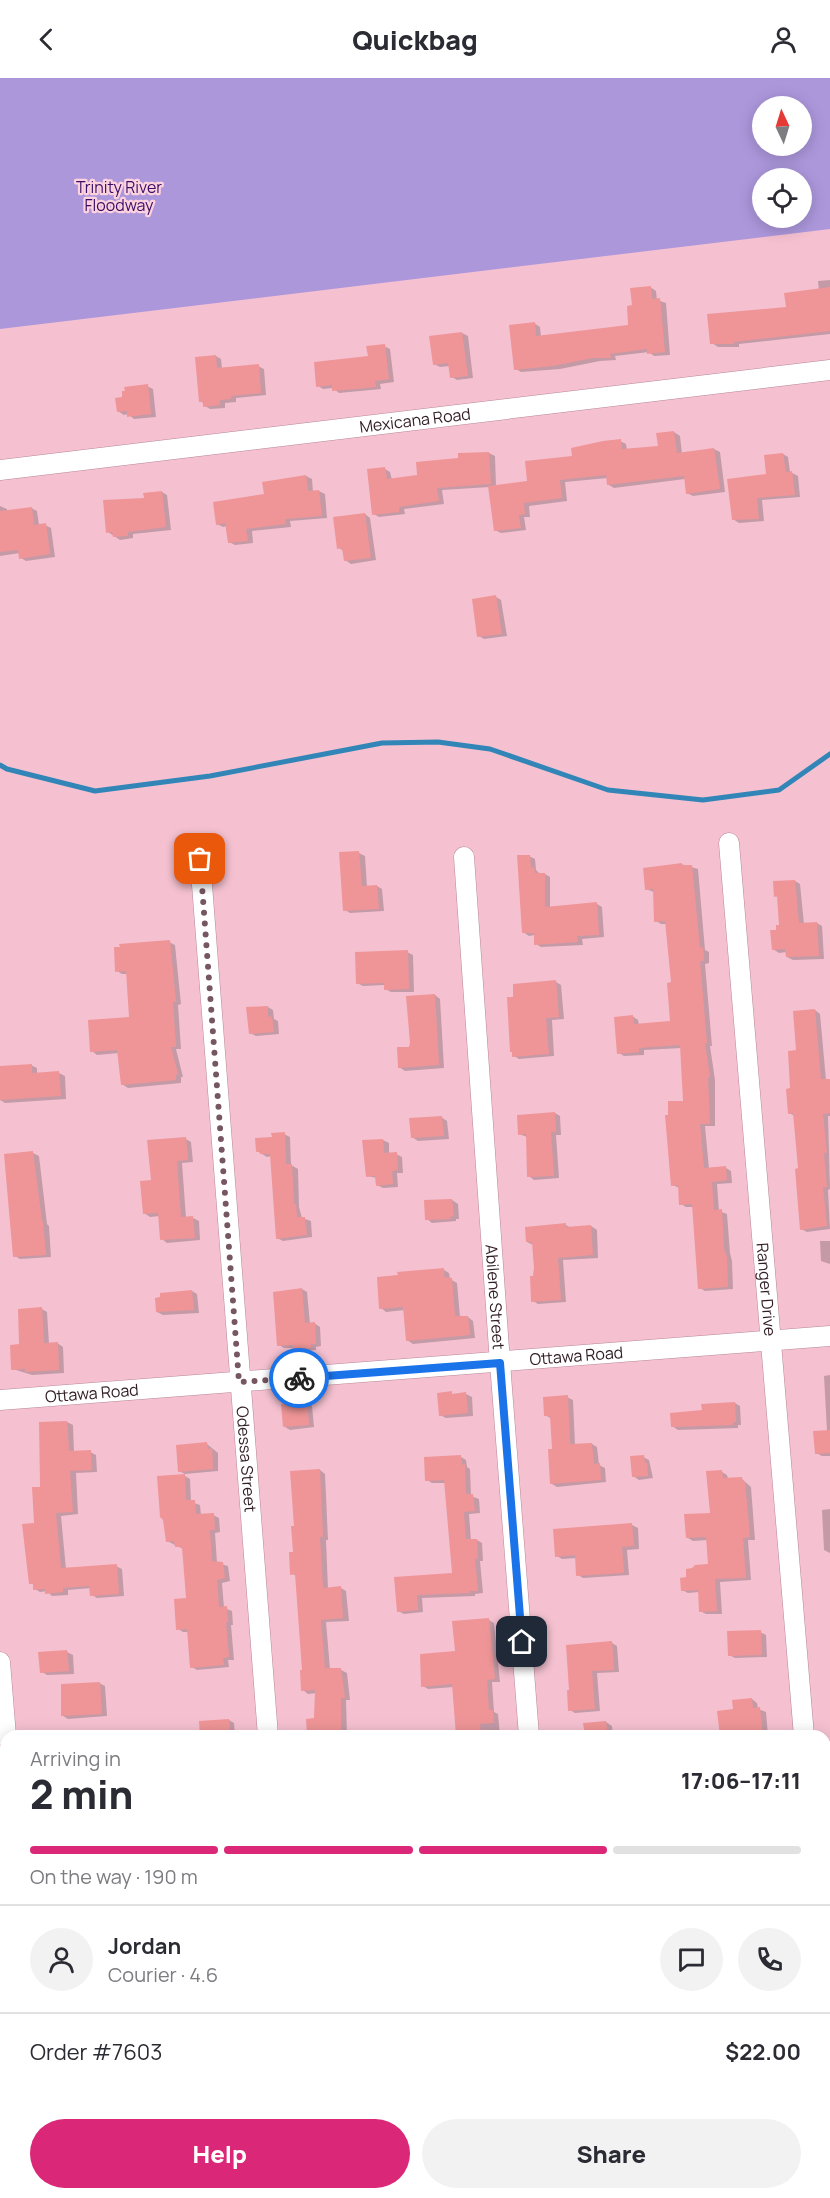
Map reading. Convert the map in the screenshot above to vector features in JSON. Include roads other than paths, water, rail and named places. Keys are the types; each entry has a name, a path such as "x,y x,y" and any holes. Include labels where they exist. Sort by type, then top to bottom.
{"street":[{"name":"Mexicana Road","path":"0,470 830,370"},
{"name":"Ranger Drive","path":"729,843 803,1730"},
{"name":"Abilene Street","path":"464,857 529,1730"},
{"name":"Odessa Street","path":"200,859 268,1730"},
{"name":"Ottawa Road","path":"0,1400 830,1336"},
{"path":"0,1662 6,1730"}],"waterway":[{"path":"0,765 7,769 95,791 210,776 382,743 438,742 490,749 608,790 703,800 779,790 830,754"}],"park label":[{"name":"Trinity River Floodway","path":"119,196"}]}
